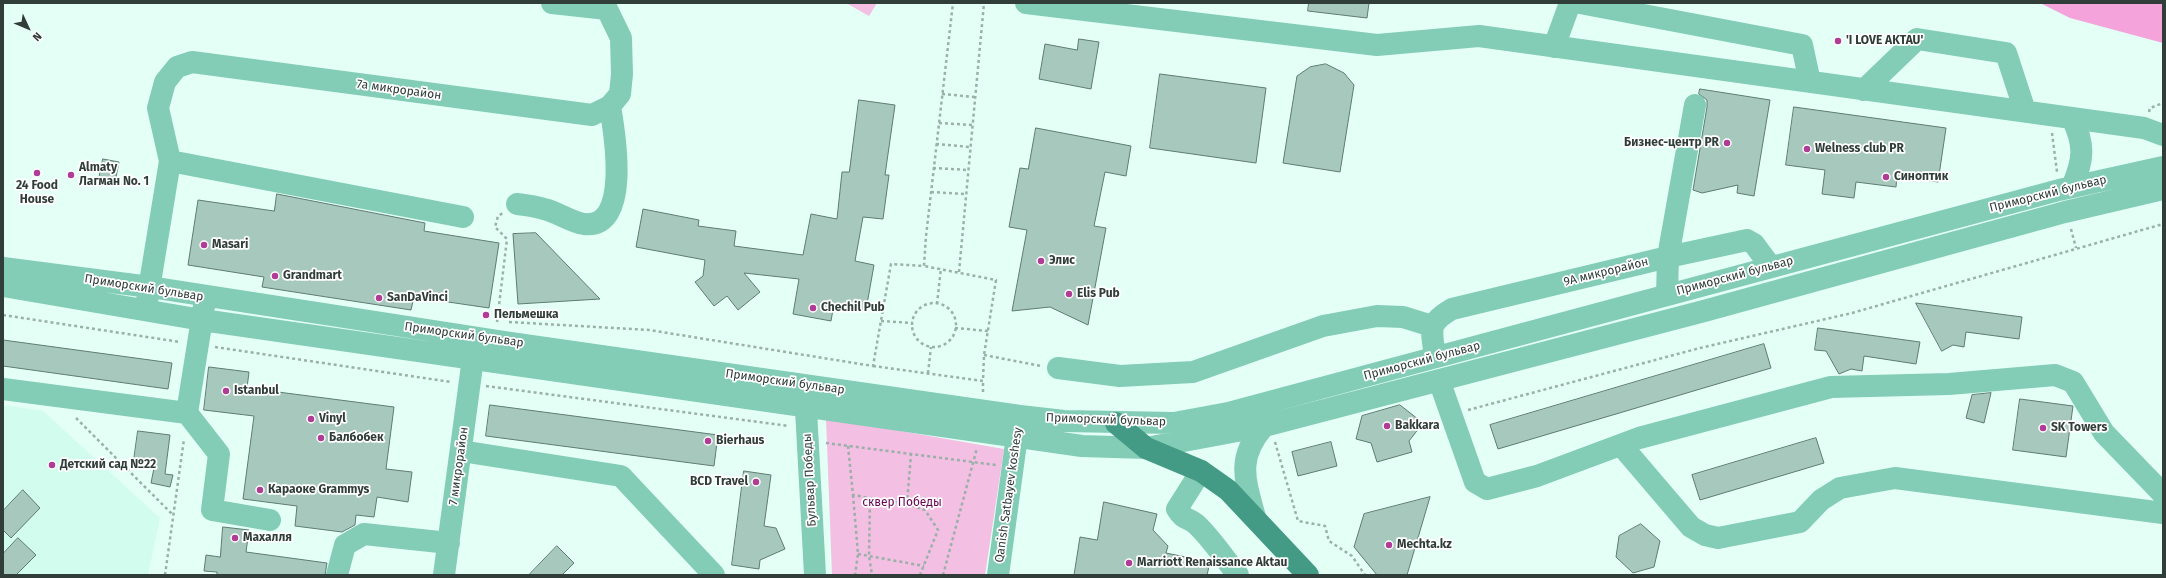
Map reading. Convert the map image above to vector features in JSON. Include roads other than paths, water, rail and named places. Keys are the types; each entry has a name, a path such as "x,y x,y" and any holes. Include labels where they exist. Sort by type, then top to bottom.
{"main road":[{"path":"1116,423 1146,448 1201,471 1228,490 1308,575"}],"street":[{"path":"517,204 544,209 585,224 596,222 606,216 612,207 617,160 610,106 620,94 622,67 621,38 606,6 552,3"},
{"path":"1026,3 1377,45 1479,36 2144,128 2163,135"},
{"path":"1554,47 1570,3"},
{"path":"1580,3 1802,45 1810,82"},
{"path":"1864,90 1917,39 2006,53 2025,111"},
{"name":"7а микрорайон","path":"170,161 158,108 165,82 176,67 192,62 592,115 610,106"},
{"path":"1667,295 1668,257 1696,105"},
{"path":"2072,118 2080,136 2082,155 2080,167 2072,187"},
{"path":"146,310 170,161 463,217"},
{"name":"Приморский бульвар","path":"1019,426 1064,421 1174,423 1228,413 2072,187 2163,167"},
{"name":"Приморский бульвар","path":"3,268 150,287 805,395 1019,426 1082,446 1146,448 1269,433 1439,380 1704,311 2065,212 2163,189"},
{"name":"9А микрорайон","path":"1432,326 1438,317 1452,309 1668,257 1747,240 1754,244 1771,267"},
{"name":"Приморский бульвар","path":"3,286 202,320 473,358 805,395"},
{"path":"205,297 188,414 218,454 212,510 270,520"},
{"path":"1058,368 1120,376 1193,372 1323,326 1377,316 1403,317 1432,326 1435,357"},
{"name":"7 микрорайон","path":"444,575 473,358"},
{"path":"1439,380 1475,482 1487,489 1537,476 1621,444 1831,387 1949,384 2055,375 2073,382 2104,433 2163,494"},
{"path":"3,389 188,414"},
{"name":"Бульвар Победы","path":"805,395 815,575"},
{"name":"Qanish Satbayev koshesy","path":"998,575 1019,426"},
{"path":"1255,518 1247,487 1244,460 1252,439 1269,433"},
{"path":"1621,444 1691,527 1705,535 1718,538 1800,522 1821,500 1840,488 1895,478 2163,513"},
{"path":"461,451 621,476 704,571"},
{"path":"1201,471 1177,510 1182,518 1194,523 1212,541 1238,575"},
{"path":"337,575 345,545 364,534 449,544"}],"place":[{"name":"'I LOVE AKTAU'","path":"1838,41"},
{"name":"Бизнес-центр PR","path":"1727,143"},
{"name":"Welness club PR","path":"1807,149"},
{"name":"24 Food House","path":"37,173"},
{"name":"Almaty Лагман No. 1","path":"71,175"},
{"name":"Синоптик","path":"1886,177"},
{"name":"Masari","path":"204,245"},
{"name":"Элис","path":"1041,261"},
{"name":"Grandmart","path":"275,276"},
{"name":"Elis Pub","path":"1069,294"},
{"name":"SanDaVinci","path":"379,298"},
{"name":"Chechil Pub","path":"813,308"},
{"name":"Пельмешка","path":"486,315"},
{"name":"Istanbul","path":"226,391"},
{"name":"Vinyl","path":"311,419"},
{"name":"Bakkara","path":"1387,426"},
{"name":"SK Towers","path":"2043,428"},
{"name":"Балбобек","path":"321,438"},
{"name":"Bierhaus","path":"708,441"},
{"name":"Детский сад №22","path":"52,465"},
{"name":"BCD Travel","path":"756,482"},
{"name":"Караоке Grammys","path":"260,490"},
{"name":"Махалля","path":"235,538"},
{"name":"Mechta.kz","path":"1389,545"},
{"name":"Marriott Renaissance Aktau","path":"1129,563"}],"park label":[{"name":"сквер Победы","path":"902,503"}]}
